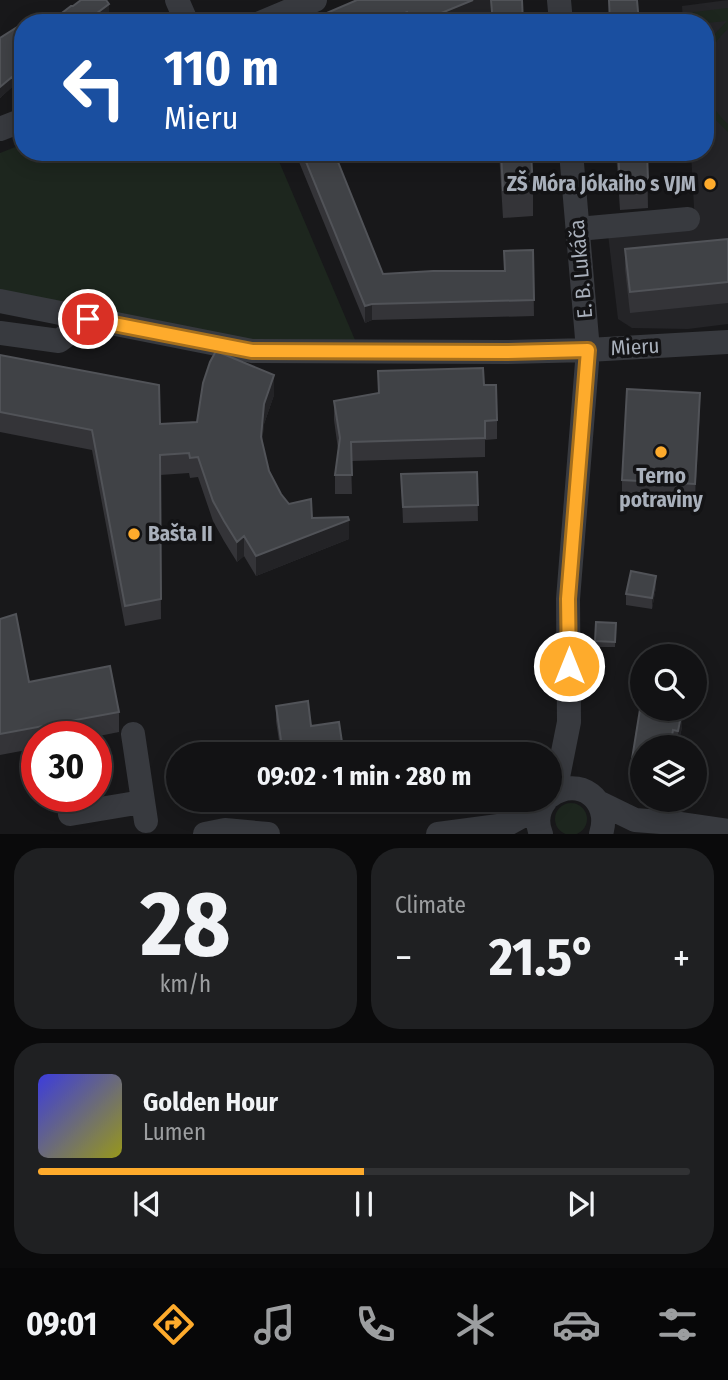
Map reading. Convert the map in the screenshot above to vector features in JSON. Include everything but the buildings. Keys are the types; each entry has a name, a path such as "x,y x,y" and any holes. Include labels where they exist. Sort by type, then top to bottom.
{"street":[{"path":"269,13 315,0"},
{"name":"E. B. Lukáča","path":"562,747 569,722 568,599 588,350 573,161"},
{"path":"578,229 688,219"},
{"name":"Mieru","path":"0,301 252,351 505,352 728,342"},
{"path":"0,333 59,341 88,319"},
{"name":"E. B. Lukáča","path":"569,722 591,796 604,818 601,834"},
{"path":"70,815 144,811 133,734"},
{"path":"562,791 569,788 591,796 635,820 728,831"},
{"path":"438,834 481,827 517,830 534,812"},
{"name":"E. B. Lukáča","path":"541,834 538,821 542,812"},
{"path":"608,834 635,820"},
{"path":"205,834 225,831 268,834"}],"shaded area":[{"name":"ZŠ Móra Jókaiho s VJM","path":"728,0 728,324 688,329 632,328 618,319 608,234 695,225 691,161 714,161 714,14 682,14 682,6"},
{"path":"728,8 728,29 714,46 714,35 727,21 714,22 714,14 686,13"},
{"path":"714,107 728,124 728,132 714,118"},
{"path":"14,148 14,161 279,161 358,347 230,339 0,291 0,153"},
{"path":"571,803 582,808 587,819 582,830 568,834 560,830 555,819 558,812 562,812 562,807"}],"place":[{"name":"ZŠ Móra Jókaiho s VJM","path":"710,184"},
{"name":"Terno potraviny","path":"661,452"},
{"name":"Bašta II","path":"134,534"}],"route":[{"path":"88,319 252,351 588,350 568,599 569,666"}]}
